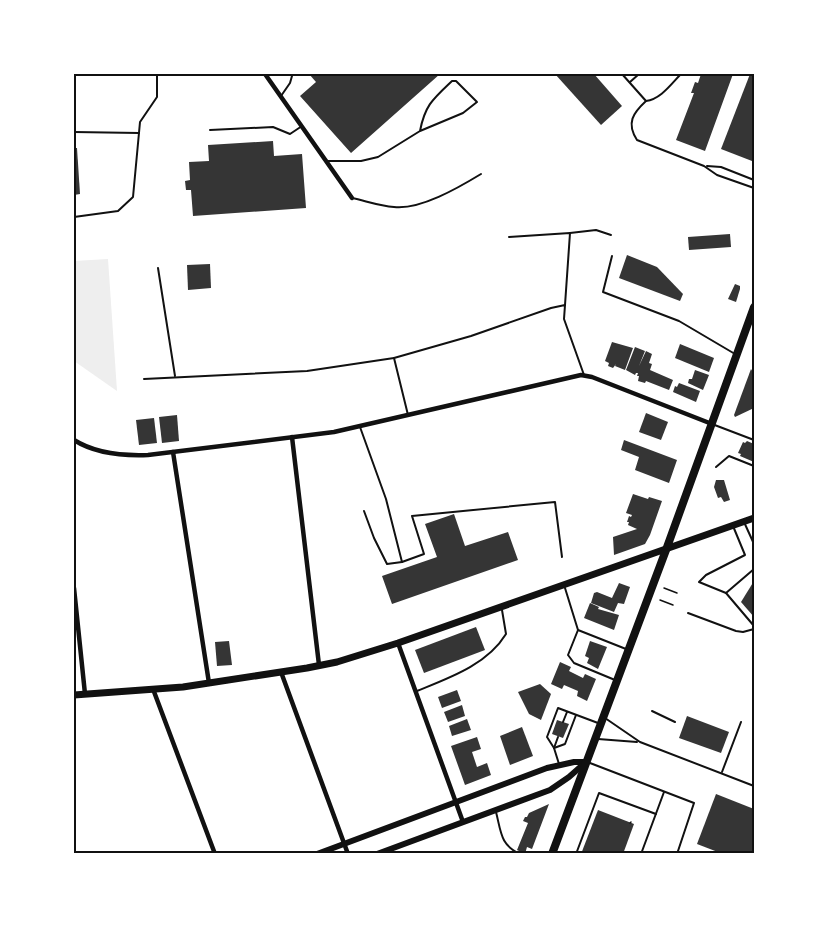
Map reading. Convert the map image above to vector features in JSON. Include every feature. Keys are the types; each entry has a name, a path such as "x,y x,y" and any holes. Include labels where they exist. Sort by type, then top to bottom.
{"main road":[{"path":"552,854 754,313"},
{"path":"74,695 183,687 337,662 398,643 754,519"}],"street":[{"path":"265,74 352,198"},
{"path":"74,440 83,446 122,456 148,455 334,432 584,375 592,376 712,424"},
{"path":"292,437 319,665"},
{"path":"173,452 209,683"},
{"path":"74,588 86,694"},
{"path":"398,643 463,822"},
{"path":"281,672 348,854"},
{"path":"153,689 215,854"},
{"path":"317,854 559,765 586,762"},
{"path":"377,854 550,790 586,762"}],"lane":[{"path":"74,217 118,211 133,197 140,122 156,97 157,74"},
{"path":"281,96 290,83 292,76 290,74"},
{"path":"622,74 645,101"},
{"path":"630,82 639,74"},
{"path":"681,74 660,95 645,101 636,110 631,122 632,133 637,140 704,166 717,175 754,188"},
{"path":"326,161 361,161 378,156 420,131 463,113 477,102 456,81 452,81 434,98 424,114 420,131"},
{"path":"210,130 273,127 290,134 302,126"},
{"path":"74,132 139,133"},
{"path":"704,166 721,167 754,180"},
{"path":"352,198 395,208 412,205 439,197 481,174"},
{"path":"509,237 596,230 611,235"},
{"path":"570,233 564,319 584,375"},
{"path":"612,256 603,292 679,321 737,355"},
{"path":"158,268 175,376"},
{"path":"144,379 307,371 394,358 566,305"},
{"path":"394,358 408,415"},
{"path":"712,424 754,440"},
{"path":"360,427 386,499 402,562"},
{"path":"716,467 729,456 754,466"},
{"path":"364,511 387,564 402,562 424,554 412,516 555,502 562,557"},
{"path":"744,522 754,544"},
{"path":"688,613 736,631 743,632 754,628 726,593 699,582 706,575 746,555 733,526"},
{"path":"726,593 754,569"},
{"path":"564,585 578,630 568,655 570,660 617,680"},
{"path":"416,692 482,660 506,634 501,607"},
{"path":"578,630 628,650"},
{"path":"559,765 554,748 547,737 558,708 576,715 602,720 640,742 754,786"},
{"path":"652,711 675,722"},
{"path":"563,722 567,712"},
{"path":"554,748 565,744 576,715"},
{"path":"722,773 741,722"},
{"path":"554,748 558,737"},
{"path":"595,739 640,742"},
{"path":"586,762 694,803 677,853 683,854"},
{"path":"641,854 664,792"},
{"path":"576,854 599,793 656,814"},
{"path":"495,810 505,844 520,854"}],"path":[{"path":"664,588 677,593"},
{"path":"660,600 673,605"}],"shaded area":[{"path":"108,259 117,391 74,361 74,261"}],"building":[{"path":"309,74 440,74 351,153 300,96 316,82"},
{"path":"555,74 594,74 622,106 601,125"},
{"path":"701,74 733,74 705,151 676,140 694,93 691,93 695,82 698,83"},
{"path":"750,74 754,74 754,154 752,161 721,149"},
{"path":"273,141 274,156 302,154 306,208 193,216 191,190 186,190 185,181 190,180 189,162 209,161 208,145"},
{"path":"74,148 77,148 80,194 74,195"},
{"path":"730,234 731,247 689,250 688,237"},
{"path":"627,255 657,267 683,294 680,301 619,278"},
{"path":"210,264 211,288 188,290 187,265"},
{"path":"735,284 740,286 736,302 728,299"},
{"path":"612,342 633,348 625,370 615,366 616,364 613,368 608,366 609,363 605,361"},
{"path":"680,344 714,358 709,372 675,358"},
{"path":"635,347 645,351 639,366 646,351 652,354 649,363 652,364 650,370 673,380 669,390 646,381 645,383 638,381 638,373 635,375 626,370"},
{"path":"751,369 754,374 754,408 735,417 734,415"},
{"path":"695,370 709,375 703,390 688,383"},
{"path":"679,383 700,391 696,402 673,392"},
{"path":"646,413 668,422 661,440 639,432"},
{"path":"177,415 179,441 162,443 159,417"},
{"path":"154,418 157,443 139,445 136,420"},
{"path":"624,440 677,460 669,483 635,470 639,457 621,450"},
{"path":"743,442 754,444 754,462 738,453"},
{"path":"716,480 724,480 730,500 724,502 721,497 718,498 714,487"},
{"path":"633,494 662,501 645,544 614,555 613,537 637,529 628,525 629,522 627,522 629,516 632,515 626,513"},
{"path":"454,514 465,546 508,532 518,560 392,604 382,576 437,557 425,524"},
{"path":"754,581 754,617 741,602"},
{"path":"619,583 630,587 624,604 618,603 614,612 591,603 594,593 597,592 612,598"},
{"path":"590,603 599,607 598,609 619,615 614,630 584,618"},
{"path":"476,627 485,650 424,673 415,650"},
{"path":"229,641 232,665 217,666 215,642"},
{"path":"590,641 607,647 598,669 587,663 589,658 585,656"},
{"path":"560,662 571,667 569,671 583,678 585,674 596,679 587,701 577,696 578,691 564,685 562,689 551,684"},
{"path":"540,684 551,694 541,720 529,714 518,692"},
{"path":"457,690 461,701 442,708 438,697"},
{"path":"462,705 465,716 448,722 444,712"},
{"path":"687,716 729,732 721,753 679,738"},
{"path":"467,719 471,730 452,736 449,726"},
{"path":"557,720 569,724 563,738 552,734"},
{"path":"522,727 533,756 510,765 500,736"},
{"path":"477,737 481,749 472,752 477,767 487,763 491,775 465,785 451,746"},
{"path":"716,794 754,809 753,854 723,854 697,844"},
{"path":"549,804 532,849 527,847 525,854 517,850 528,823 523,821 525,817"},
{"path":"598,810 634,824 623,854 581,854"}]}
